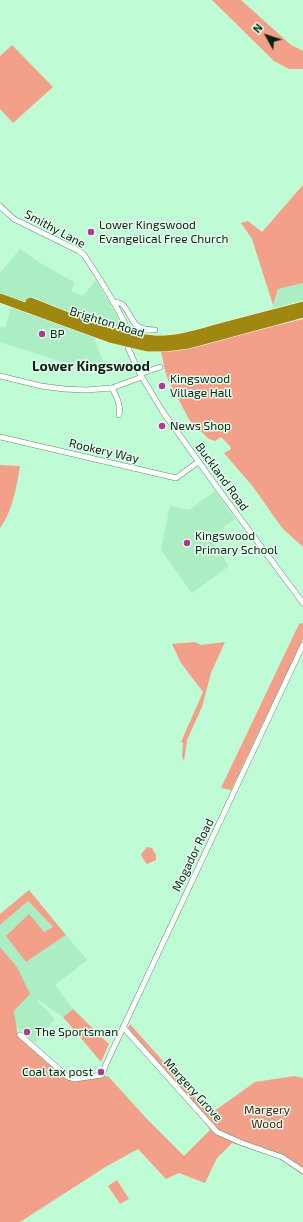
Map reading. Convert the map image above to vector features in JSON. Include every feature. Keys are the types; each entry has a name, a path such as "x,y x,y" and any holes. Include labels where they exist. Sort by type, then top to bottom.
{"highway":[{"name":"Brighton Road","path":"0,291 112,331 148,347 176,346 303,314"},
{"name":"Brighton Road","path":"0,298 110,338 130,340 166,340 182,338 303,306"}],"street":[{"name":"Smithy Lane","path":"0,206 14,219 82,252 124,321 130,340"},
{"path":"113,302 123,305 136,326 155,330"},
{"path":"112,331 118,328 124,321"},
{"name":"Buckland Road","path":"130,340 128,348 132,357 163,412 198,462 303,603"},
{"path":"0,376 41,386 64,389 112,388 160,367"},
{"path":"112,388 119,401 119,415"},
{"name":"Rookery Way","path":"0,437 176,478 198,462"},
{"name":"Mogador Road","path":"20,1035 68,1077 74,1079 102,1075 123,1027 303,645"},
{"name":"Margery Grove","path":"123,1027 217,1132 242,1143 282,1157 303,1172"}],"shaded area":[{"path":"20,249 37,261 75,283 71,291 83,296 96,280 120,321 120,324 117,326 101,322 92,334 104,363 68,364 0,342 0,327 5,328 12,305 0,293 0,273"},
{"path":"303,283 303,300 272,309 278,289"},
{"name":"Kingswood Primary School","path":"215,491 235,519 209,537 229,566 192,593 161,550 170,506 189,510"},
{"path":"28,901 53,927 44,932 26,962 66,935 87,960 55,985 73,1009 63,1017 34,997 55,1019 35,1043 16,1027 14,1011 17,967 0,947 0,925"}],"green space":[{"path":"212,0 241,0 291,45 303,51 303,69 289,69 274,61"},
{"path":"12,45 53,87 13,123 0,109 0,56"},
{"path":"303,185 303,283 278,289 273,305 252,239 241,223 248,221 262,232"},
{"path":"303,319 303,547 282,528 254,488 224,453 231,449 230,446 221,437 215,441 209,439 190,421 169,382 161,351 204,343"},
{"path":"0,465 20,466 16,490 11,507 0,528"},
{"path":"303,623 303,639 231,790 221,788 299,624"},
{"path":"195,642 201,645 225,642 211,673 202,707 187,740 184,761 182,756 183,743 181,742 203,692 181,663 172,644"},
{"path":"147,847 152,848 156,855 156,860 147,864 141,854"},
{"path":"29,890 66,935 26,962 6,936 29,914 44,932 53,927 28,901 0,925 0,914"},
{"name":"Margery Wood","path":"0,947 17,967 30,994 14,1011 18,1037 72,1081 108,1076 146,1118 184,1156 210,1130 204,1119 128,1028 130,1024 210,1114 255,1082 294,1076 303,1078 303,1175 278,1158 232,1143 217,1158 205,1183 179,1173 166,1179 138,1149 107,1166 20,1222 0,1222"},
{"path":"73,1009 109,1044 101,1062 63,1017"},
{"path":"117,1180 129,1199 120,1204 108,1186"}],"place":[{"name":"Lower Kingswood Evangelical Free Church","path":"91,232"},
{"name":"BP","path":"42,334"},
{"name":"Kingswood Village Hall","path":"162,386"},
{"name":"News Shop","path":"162,426"},
{"name":"Kingswood Primary School","path":"187,543"},
{"name":"The Sportsman","path":"27,1032"},
{"name":"Coal tax post","path":"101,1072"}],"district":[{"name":"Lower Kingswood","path":"91,366"}]}
